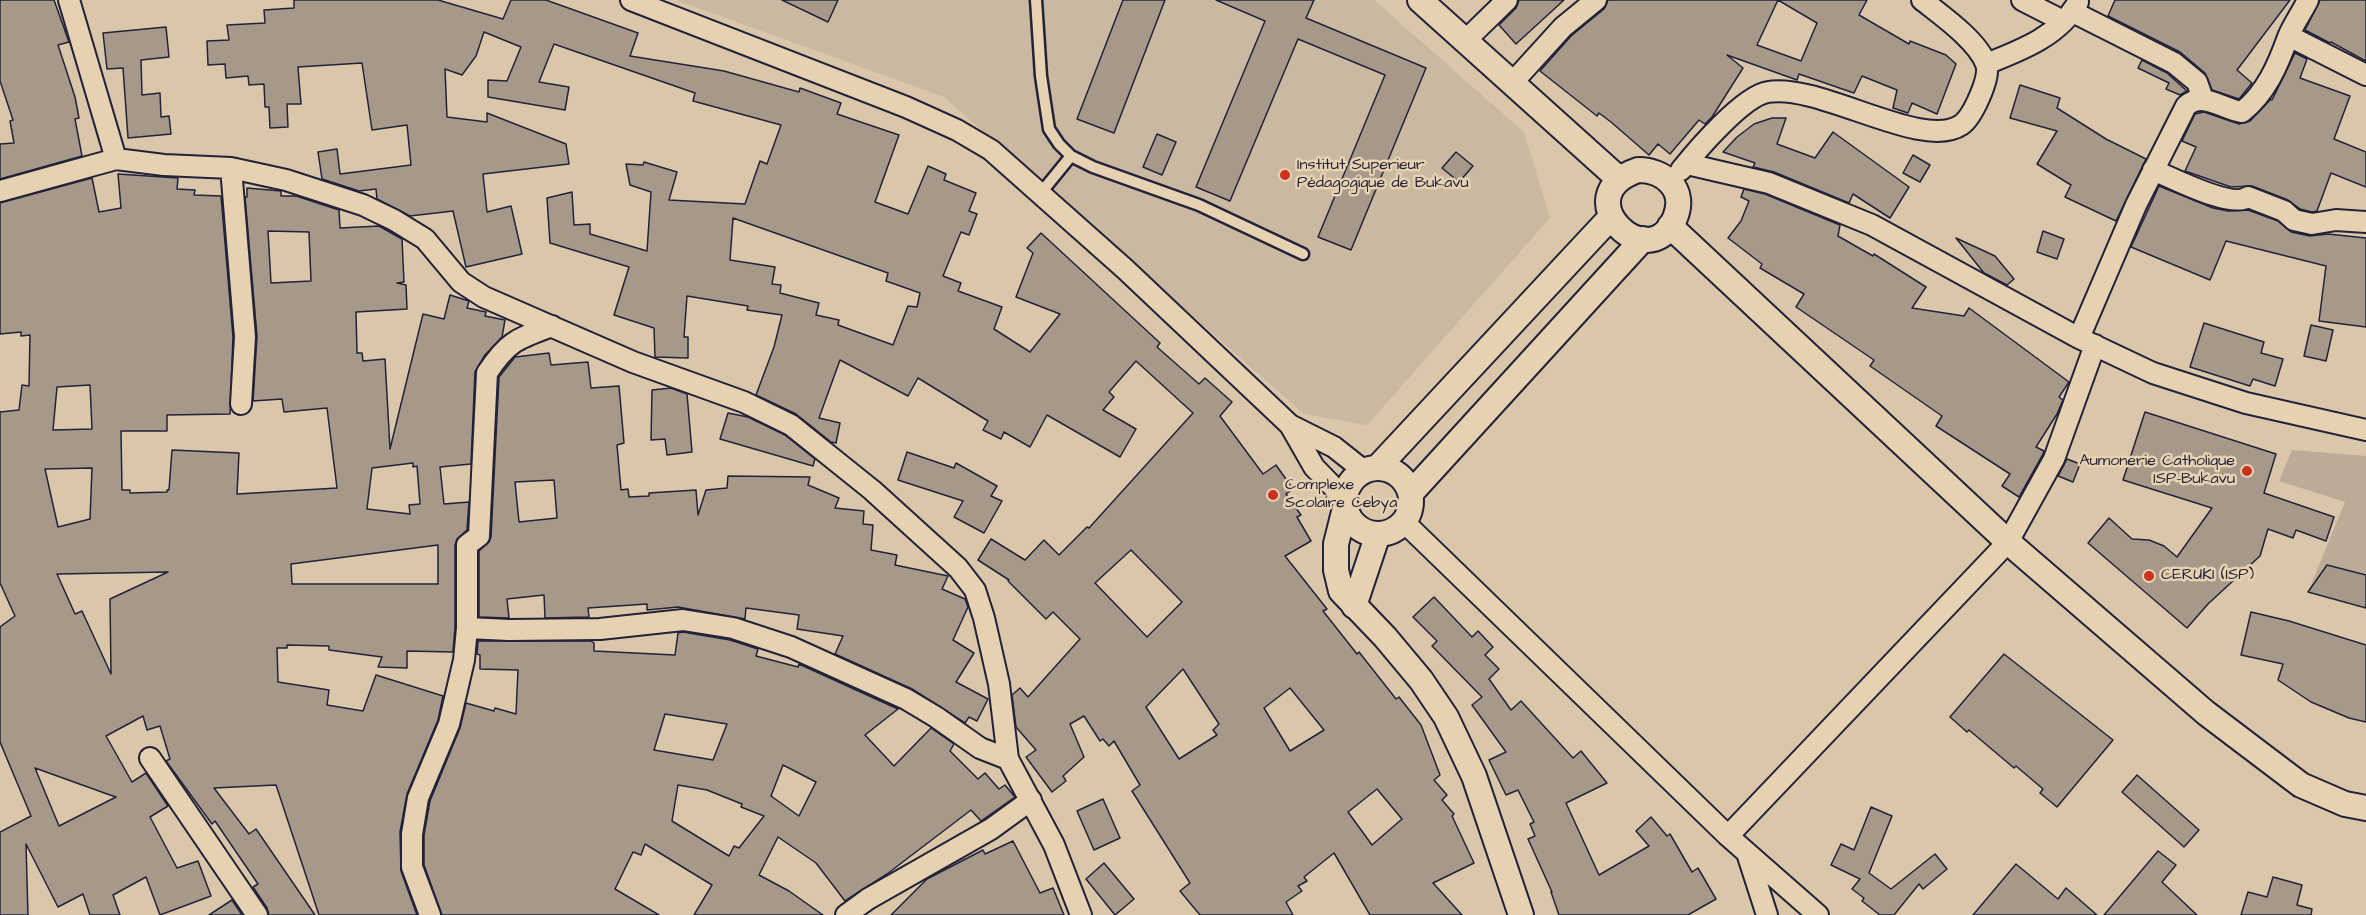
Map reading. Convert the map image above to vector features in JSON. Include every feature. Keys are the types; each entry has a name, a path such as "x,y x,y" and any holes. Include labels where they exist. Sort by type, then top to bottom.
{"street":[{"path":"69,0 116,159"},
{"path":"631,0 906,107 957,130 991,150 1125,269 1290,425 1370,468 1393,470 1404,479 1411,493 1411,508 1404,522 1392,531 1378,534 1363,531 1351,522 1344,502 1314,467 1290,425"},
{"path":"1420,0 1619,179"},
{"path":"1466,40 1507,0"},
{"path":"1513,82 1563,27 1596,0"},
{"path":"1672,183 1719,127 1741,107 1765,92 1802,93 1916,130 1940,131 1961,125 1978,101 1986,81 1986,64 1968,38 1922,0"},
{"path":"2022,0 2072,11 2174,63 2197,82 2203,99"},
{"path":"1728,836 2008,542 2054,459 2105,274 2153,170 2186,106 2192,100 2203,99 2242,112 2263,91 2308,0"},
{"path":"1986,64 2038,41 2072,11"},
{"path":"2289,36 2366,76"},
{"path":"0,191 116,159 164,165 231,168 286,180 363,205 425,239 461,282 484,297 633,362 744,402 791,425 872,490 958,568 975,590 999,684 1008,759 1054,845 1081,915"},
{"path":"1687,164 1769,183 1872,225 2153,374 2246,403 2366,430"},
{"path":"231,168 245,338 241,404"},
{"path":"1411,493 1643,239 1663,233 1670,226 1677,207 1672,183 1658,173 1638,170 1619,179 1609,197 1608,207 1611,217 1623,233 1643,239"},
{"path":"2153,170 2227,200 2242,201 2248,197 2284,211 2294,220 2312,224 2336,220 2366,222"},
{"path":"1521,915 1474,776 1446,717 1385,637 1341,591 1336,570 1336,544 1351,479 1370,468 1611,217"},
{"path":"1670,226 2008,542 2206,713 2301,785 2344,804 2366,808"},
{"path":"430,915 412,867 411,834 418,798 450,724 464,660 467,628 467,545 479,536 487,373 502,351 518,338 552,326"},
{"path":"1404,522 1728,836 1818,915"},
{"path":"1354,606 1378,534"},
{"path":"467,628 600,629 683,620 733,628 791,647 906,699 980,748 1008,759"},
{"path":"150,759 257,915"},
{"path":"846,915 868,899 991,829 1031,800"},
{"path":"1747,853 1767,915"}],"lane":[{"path":"1036,0 1041,76 1049,129 1071,156 1093,167 1199,205 1303,254"},
{"path":"1040,194 1071,156"}],"shaded area":[{"name":"Institut Superieur Pédagogique de Bukavu","path":"676,0 1374,0 1524,132 1550,218 1367,425 1304,414 944,97"},
{"path":"2292,450 2366,456 2366,575 2327,565 2308,592 2345,502 2279,481"}],"building":[{"path":"0,0 54,0 69,42 58,45 75,97 79,118 75,119 82,156 0,179 0,144 14,143 10,121 13,120 0,81"},
{"path":"294,0 438,0 503,19 511,0 546,0 638,33 630,56 724,71 799,92 800,88 841,103 837,114 899,135 875,202 908,214 928,166 946,174 944,180 976,193 969,211 977,214 969,235 961,232 943,276 961,283 958,291 1002,307 994,329 1030,352 1060,314 1016,297 1033,253 1027,248 1041,233 1160,343 1157,347 1199,384 1205,378 1232,402 1220,416 1263,474 1276,465 1293,489 1286,494 1301,515 1297,517 1311,541 1285,556 1327,609 1323,611 1357,654 1359,652 1396,699 1399,697 1421,725 1440,775 1434,780 1447,795 1442,800 1454,814 1452,816 1474,863 1433,883 1462,915 1370,915 1334,853 1304,877 1307,881 1298,886 1302,891 1286,902 1293,915 1200,915 1180,891 1190,883 1132,791 1140,785 1114,741 1109,746 1103,739 1100,741 1084,716 1070,724 1084,757 1063,776 1066,781 1052,792 1026,757 1036,750 1016,727 1012,695 1020,688 1028,697 1080,639 1053,612 1046,619 1009,580 978,560 991,539 1025,560 1044,540 1059,555 1087,527 1089,528 1193,413 1136,361 1109,392 1114,397 1103,410 1136,429 1120,457 1047,415 1030,447 1004,432 1001,439 983,430 988,421 918,378 908,396 840,360 819,418 840,423 836,443 831,442 796,414 756,395 774,347 782,315 747,310 748,306 687,296 684,337 688,337 688,358 655,357 654,328 614,315 629,267 550,243 547,198 572,192 574,225 590,224 590,234 647,251 651,192 630,185 626,164 643,165 644,162 677,172 669,200 745,204 760,161 767,164 781,125 693,101 695,93 554,44 539,82 569,87 565,110 488,97 488,80 507,81 521,47 484,32 476,56 462,75 445,69 447,117 487,122 487,113 566,144 569,164 483,174 487,212 511,206 522,254 466,267 453,211 410,216 377,199 376,189 359,191 322,179 318,152 337,149 340,174 411,165 407,125 372,130 362,63 298,67 301,104 287,104 288,127 270,128 269,107 265,107 264,84 249,85 248,76 226,78 225,64 208,65 207,41 229,40 227,25 265,23 264,10 294,8","holes":["733,218 888,273 886,281 920,293 917,307 908,306 893,345 838,325 839,320 816,315 819,303 780,293 781,285 772,284 775,267 730,260","1131,550 1182,602 1147,637 1095,583","1183,669 1219,724 1213,730 1217,735 1179,759 1146,707","1290,688 1324,730 1290,751 1264,708","1377,789 1402,819 1372,845 1348,812"]},
{"path":"782,0 838,0 828,22"},
{"path":"1123,0 1165,0 1114,133 1077,119"},
{"path":"1216,0 1314,0 1306,18 1426,68 1351,250 1318,237 1385,75 1298,39 1230,201 1196,187 1265,21"},
{"path":"1519,0 1564,0 1516,44 1499,25 1516,8"},
{"path":"1608,0 1778,0 1867,0 1859,15 1909,44 1910,41 1946,55 1956,64 1937,114 1912,103 1908,113 1893,108 1897,90 1862,76 1854,93 1799,74 1797,80 1727,55 1743,68 1712,117 1705,124 1699,120 1670,154 1658,144 1649,155 1611,122 1599,113 1597,116 1540,71 1571,36 1604,9","holes":["1778,0 1817,23 1801,61 1757,45"]},
{"path":"2115,0 2290,0 2237,70 2252,83 2239,99 2212,90 2205,73 2180,52 2108,16"},
{"path":"2320,0 2366,0 2366,61 2305,30"},
{"path":"166,27 169,57 141,60 142,95 160,93 161,117 169,116 171,134 128,138 123,68 107,69 103,33"},
{"path":"2295,53 2307,59 2300,78 2350,96 2334,139 2366,152 2366,187 2331,173 2317,211 2312,212 2300,209 2288,200 2252,186 2231,187 2185,171 2196,147 2182,141 2195,114 2204,112 2239,124 2250,121 2272,100"},
{"path":"2142,60 2167,73 2187,91 2180,95 2166,89 2169,83 2138,68"},
{"path":"2020,85 2060,98 2057,108 2106,139 2146,159 2116,221 2065,197 2071,185 2037,164 2057,131 2010,118"},
{"path":"1772,118 1786,118 1777,144 1815,158 1833,132 1909,187 1890,218 1853,194 1849,203 1774,172 1753,167 1755,163 1723,152 1754,124"},
{"path":"1157,134 1176,142 1162,175 1143,167"},
{"path":"1456,152 1473,166 1459,182 1442,168"},
{"path":"1913,155 1930,165 1920,182 1903,173"},
{"path":"118,174 178,178 177,189 195,190 194,195 221,196 233,337 230,414 167,415 167,431 121,431 122,490 130,490 130,493 167,492 169,490 172,450 239,453 237,494 337,488 327,408 284,412 282,399 253,401 257,336 245,197 247,197 247,188 281,191 281,196 296,196 339,210 340,228 379,226 402,239 404,282 397,283 406,285 407,309 356,312 357,353 362,353 363,361 385,359 390,449 423,314 444,319 450,295 469,301 467,308 486,312 485,316 505,320 502,337 485,355 475,372 471,464 440,467 444,504 469,502 467,530 457,539 455,545 453,652 407,651 407,668 378,667 382,657 329,650 329,646 287,645 287,648 277,648 278,682 329,690 327,705 363,711 376,675 443,696 438,720 407,794 400,832 401,871 417,915 319,915 276,785 214,788 249,834 256,829 315,915 269,915 253,887 258,884 215,821 212,824 166,761 170,759 160,726 147,730 143,716 106,736 132,782 146,773 168,806 150,817 177,868 198,861 211,896 160,915 146,877 113,895 120,915 90,915 83,894 58,907 26,844 28,915 0,915 0,832 31,816 0,742 0,627 15,616 0,583 0,412 19,410 22,385 29,386 30,335 21,336 21,332 0,334 0,203 92,178 99,212 121,208","holes":["268,231 309,232 311,281 271,283","90,385 92,429 53,430 57,387","413,463 413,467 417,466 420,504 409,505 410,514 367,509 372,468","92,468 90,519 58,527 45,469","438,545 438,584 292,584 291,564","168,572 110,599 111,674 82,611 75,614 57,574","35,768 110,795 116,797 59,826"]},
{"path":"2159,186 2213,208 2228,211 2248,210 2278,221 2291,232 2310,236 2328,234 2366,238 2366,327 2319,321 2326,266 2226,241 2210,280 2131,247"},
{"path":"1744,189 1765,194 1840,225 1838,236 1873,256 1874,254 1926,287 1912,308 1964,316 1969,308 2069,382 2059,397 2063,400 2057,414 2036,447 2044,451 2043,454 2019,497 2002,486 2010,474 1936,426 1942,416 1870,366 1874,360 1796,307 1804,294 1760,268 1762,264 1728,238 1741,221 1749,201 1741,197"},
{"path":"2043,231 2064,239 2057,259 2037,252"},
{"path":"1956,238 1995,256 2014,279 2007,285 1984,273"},
{"path":"2204,323 2264,342 2261,353 2283,359 2275,386 2253,379 2250,386 2190,367"},
{"path":"2311,325 2333,330 2326,361 2304,356"},
{"path":"549,353 551,365 588,362 591,388 619,386 624,443 617,445 621,490 628,489 629,497 649,496 649,493 696,490 698,515 706,490 727,488 728,476 810,477 808,485 839,498 835,508 864,511 863,524 873,525 871,550 897,555 895,565 948,576 942,589 965,599 968,607 953,640 974,653 956,682 988,699 977,721 969,717 965,723 912,689 835,654 843,636 797,629 799,615 746,608 745,619 678,607 647,610 647,604 588,608 589,617 545,618 544,595 507,599 509,618 479,617 479,551 491,537 499,377 515,357","holes":["554,480 557,518 519,522 515,482"]},
{"path":"671,388 687,394 692,452 667,455 665,439 651,440 652,390"},
{"path":"2145,412 2276,454 2264,493 2334,517 2326,541 2296,530 2293,538 2268,529 2260,556 2208,604 2187,628 2088,543 2109,518 2132,539 2149,540 2164,546 2177,557 2212,508 2123,480"},
{"path":"728,413 748,417 785,435 815,459 813,466 720,439"},
{"path":"907,452 954,468 956,463 997,486 991,496 1002,501 984,533 954,517 963,501 898,480"},
{"path":"2067,459 2080,464 2073,482 2058,476"},
{"path":"2327,565 2366,575 2366,608 2308,592"},
{"path":"1434,597 1472,637 1478,631 1493,647 1485,655 1499,669 1489,679 1511,710 1521,701 1573,758 1581,751 1607,783 1566,803 1599,875 1649,846 1636,831 1651,817 1667,836 1670,834 1692,872 1698,868 1716,899 1688,915 1559,915 1552,892 1528,839 1535,836 1530,824 1534,822 1518,790 1506,795 1489,760 1506,752 1472,705 1482,697 1432,646 1437,641 1413,617"},
{"path":"2251,612 2289,621 2366,645 2366,722 2349,718 2311,702 2278,680 2283,664 2241,655"},
{"path":"678,633 730,640 758,649 756,656 798,667 799,664 898,709 865,735 894,766 931,728 954,744 950,751 978,779 985,773 999,789 1005,785 1015,797 981,821 971,810 887,874 845,901 816,863 778,837 759,875 789,891 823,915 694,915 712,885 645,844 641,855 633,852 615,889 659,915 442,915 424,865 424,835 430,801 460,728 466,703 516,714 518,670 480,669 480,655 477,654 478,641 591,641 594,643 594,651 675,655","holes":["665,714 727,724 713,760 654,750","783,765 816,782 799,816 771,796","678,785 707,790 764,816 739,848 734,846 729,856 672,821"]},
{"path":"2004,654 2113,740 2057,807 2040,793 2043,789 2016,766 2014,768 1950,717"},
{"path":"2137,775 2199,830 2184,847 2122,792"},
{"path":"1103,799 1120,838 1094,850 1077,811"},
{"path":"1871,807 1892,816 1869,873 1891,889 1935,854 1947,869 1923,889 1919,884 1894,915 1880,915 1862,901 1864,898 1852,889 1860,879 1831,865 1841,844 1854,850"},
{"path":"1013,841 1040,893 1053,888 1064,915 891,915 927,879 983,850 985,854"},
{"path":"2158,851 2176,865 2162,882 2197,915 2104,915"},
{"path":"1104,863 1134,899 1115,915 1086,879"},
{"path":"2016,864 2058,899 2066,888 2097,915 1973,915"},
{"path":"2273,877 2302,885 2297,905 2312,909 2311,915 2241,915 2248,892 2267,897"},
{"path":"232,900 242,915 209,915"}],"place":[{"name":"Institut Superieur Pédagogique de Bukavu","path":"1285,175"},
{"name":"Aumonerie Catholique ISP-Bukavu","path":"2247,471"},
{"name":"Complexe Scolaire Cebya","path":"1273,495"},
{"name":"CERUKI (ISP)","path":"2149,576"}]}
